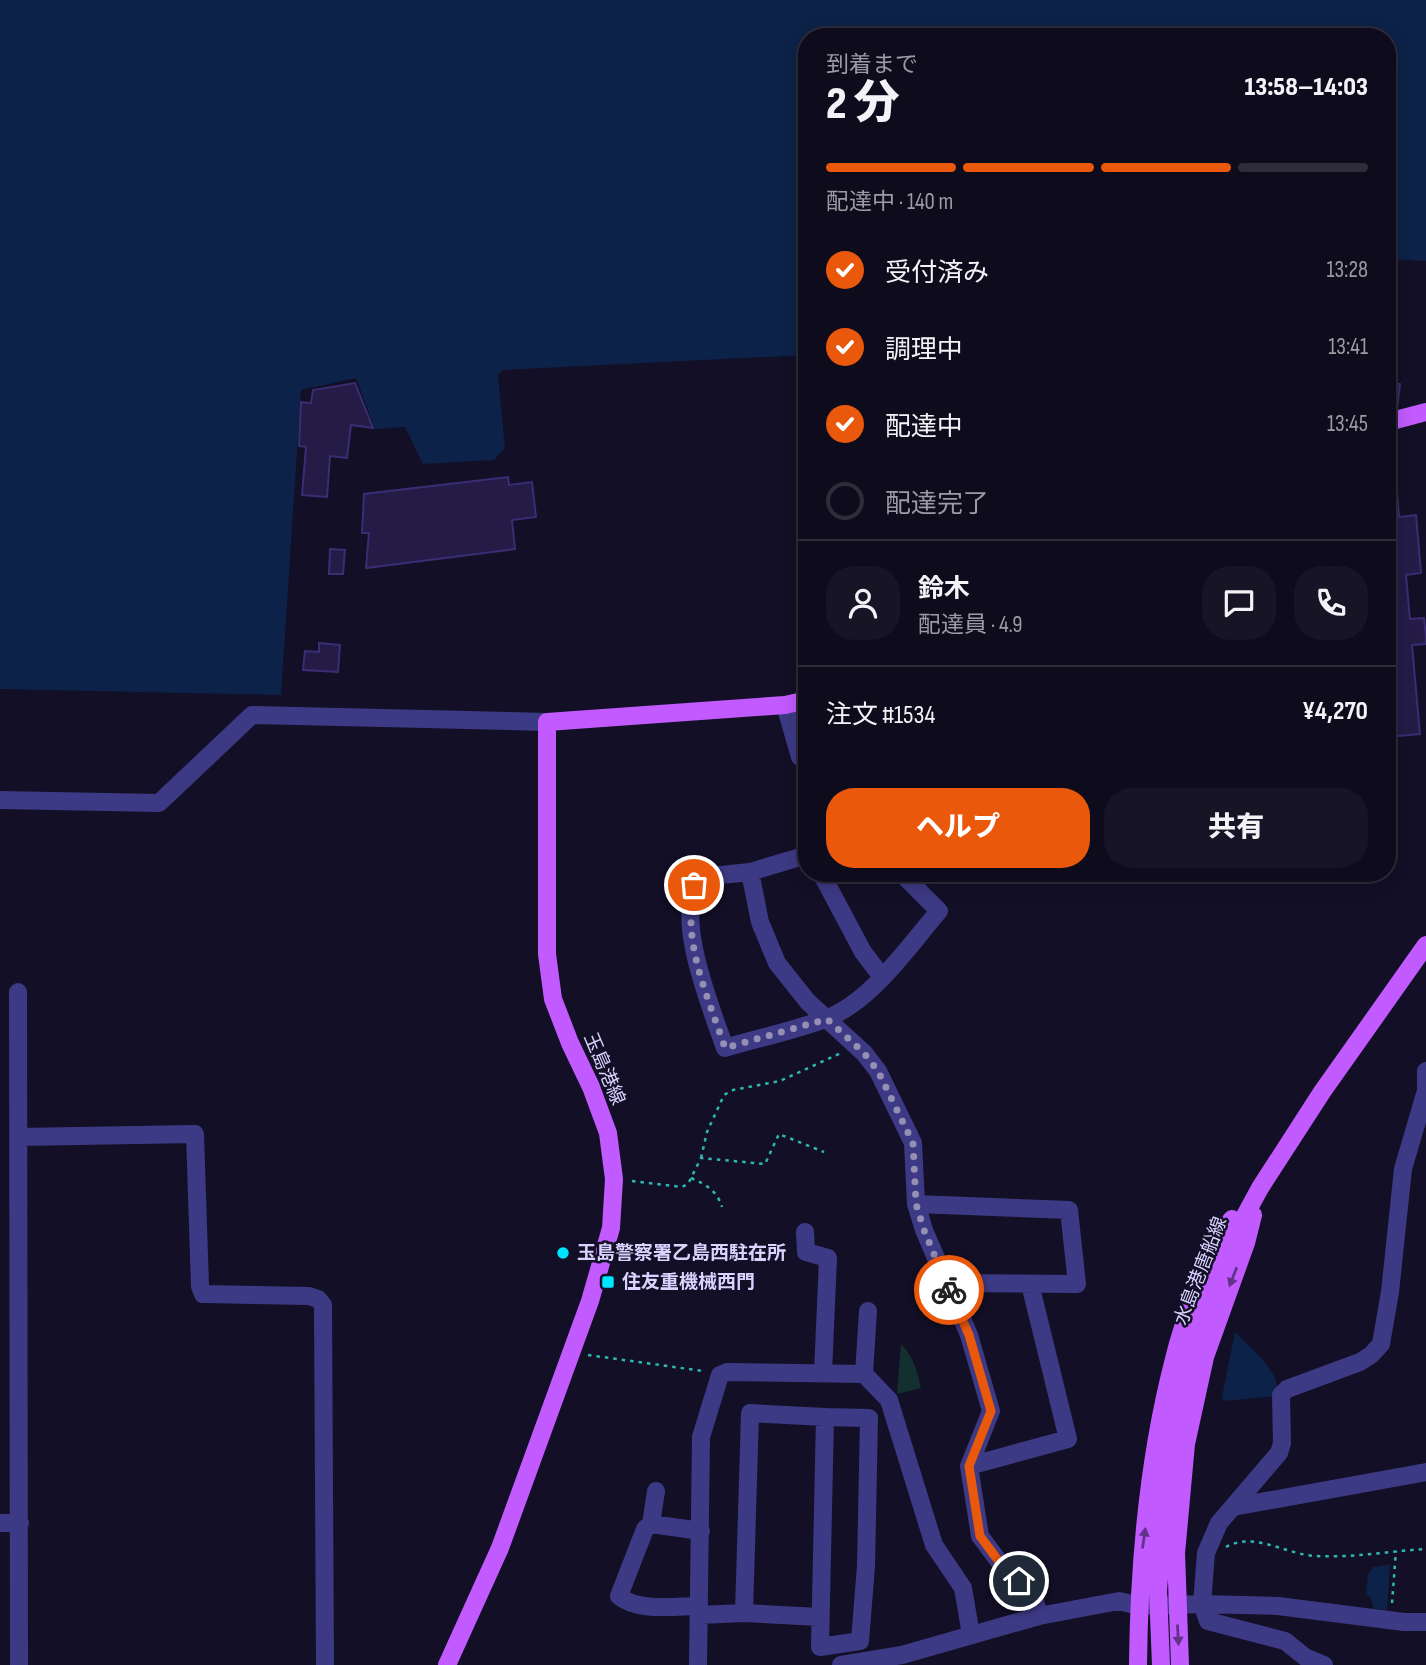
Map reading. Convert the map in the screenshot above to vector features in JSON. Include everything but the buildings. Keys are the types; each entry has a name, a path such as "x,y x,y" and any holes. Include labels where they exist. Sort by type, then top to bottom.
{"main road":[{"path":"1396,420 1426,412"},
{"path":"547,722 798,702"},
{"name":"玉島港線","path":"447,1665 500,1548 590,1301 611,1228 614,1179 608,1133 553,999 547,954 547,722"},
{"name":"水島港唐船線","path":"1161,1665 1158,1591 1167,1471 1190,1360 1215,1282 1235,1234 1260,1188 1322,1091 1426,944"},
{"path":"1139,1665 1142,1552 1154,1463 1174,1358 1203,1274 1226,1226 1260,1188"},
{"path":"1180,1665 1175,1553 1186,1444 1205,1357 1246,1243 1260,1188"}],"street":[{"path":"785,705 798,750"},
{"path":"0,800 159,803 252,715 547,722"},
{"path":"798,858 750,872 702,877 694,885 691,901 693,950 725,1048 827,1019 856,1000 883,977 939,912 910,882"},
{"path":"750,872 760,922 777,962 790,982 859,1048 878,1071 913,1143 916,1204 924,1230 969,1335 991,1411 969,1466 980,1536 1003,1567 1032,1590 1039,1616"},
{"path":"826,882 863,952 883,977"},
{"path":"18,992 19,1665"},
{"path":"1324,1665 1305,1657 1284,1642 1209,1621 1202,1604 1206,1553 1219,1523 1279,1453 1282,1443 1281,1395 1287,1388 1360,1362 1381,1344 1390,1292 1404,1169 1425,1097 1426,1071"},
{"path":"19,1137 195,1135 200,1286 203,1294 309,1296 318,1299 323,1305 325,1665"},
{"path":"916,1204 1069,1210 1077,1284 946,1283"},
{"path":"805,1232 806,1252 828,1258 823,1373"},
{"path":"969,1466 1068,1439 1030,1284"},
{"path":"864,1374 868,1311"},
{"path":"698,1665 701,1437 720,1375 727,1372 864,1374 889,1400 934,1545 963,1588 971,1635"},
{"path":"744,1613 750,1413 869,1418 866,1566 860,1641 820,1647 825,1417"},
{"path":"1233,1507 1426,1472"},
{"path":"656,1492 651,1524 645,1529 619,1596 626,1603 699,1611 819,1617"},
{"path":"0,1523 20,1523"},
{"path":"651,1524 701,1531"},
{"path":"841,1665 902,1655 1039,1616 1119,1601 1139,1606 1278,1606 1391,1621 1426,1622"},
{"path":"909,1665 921,1649"}],"path":[{"path":"614,1179 682,1187 688,1184 701,1158 715,1111 727,1093 780,1081 823,1060 859,1048"},
{"path":"701,1158 765,1164 779,1134 824,1152"},
{"path":"691,1178 709,1186 716,1193 722,1208"},
{"path":"571,1353 720,1375"},
{"path":"1205,1567 1226,1547 1242,1542 1262,1543 1315,1556 1426,1549"},
{"path":"1391,1621 1396,1550"}],"green space":[{"path":"901,1344 912,1359 921,1388 897,1394"}],"water":[{"path":"0,0 1426,0 1426,261 1396,259 1396,28 798,28 798,355 502,370 498,375 505,448 494,460 423,464 405,427 375,429 356,378 301,390 281,695 0,689"},
{"path":"1235,1332 1271,1371 1277,1386 1276,1396 1224,1401 1222,1397"},
{"path":"1390,1564 1387,1610 1374,1609 1371,1598 1366,1594 1368,1574 1373,1567"}],"way so far":[{"path":"694,885 691,901 693,950 725,1048 827,1019 864,1053 878,1071 913,1143 916,1204 949,1290"}],"place":[{"name":"玉島警察署乙島西駐在所","path":"563,1253"},
{"name":"住友重機械西門","path":"608,1282"}],"route":[{"path":"949,1290 969,1335 991,1411 969,1466 980,1536 1003,1567 1019,1581"}]}
